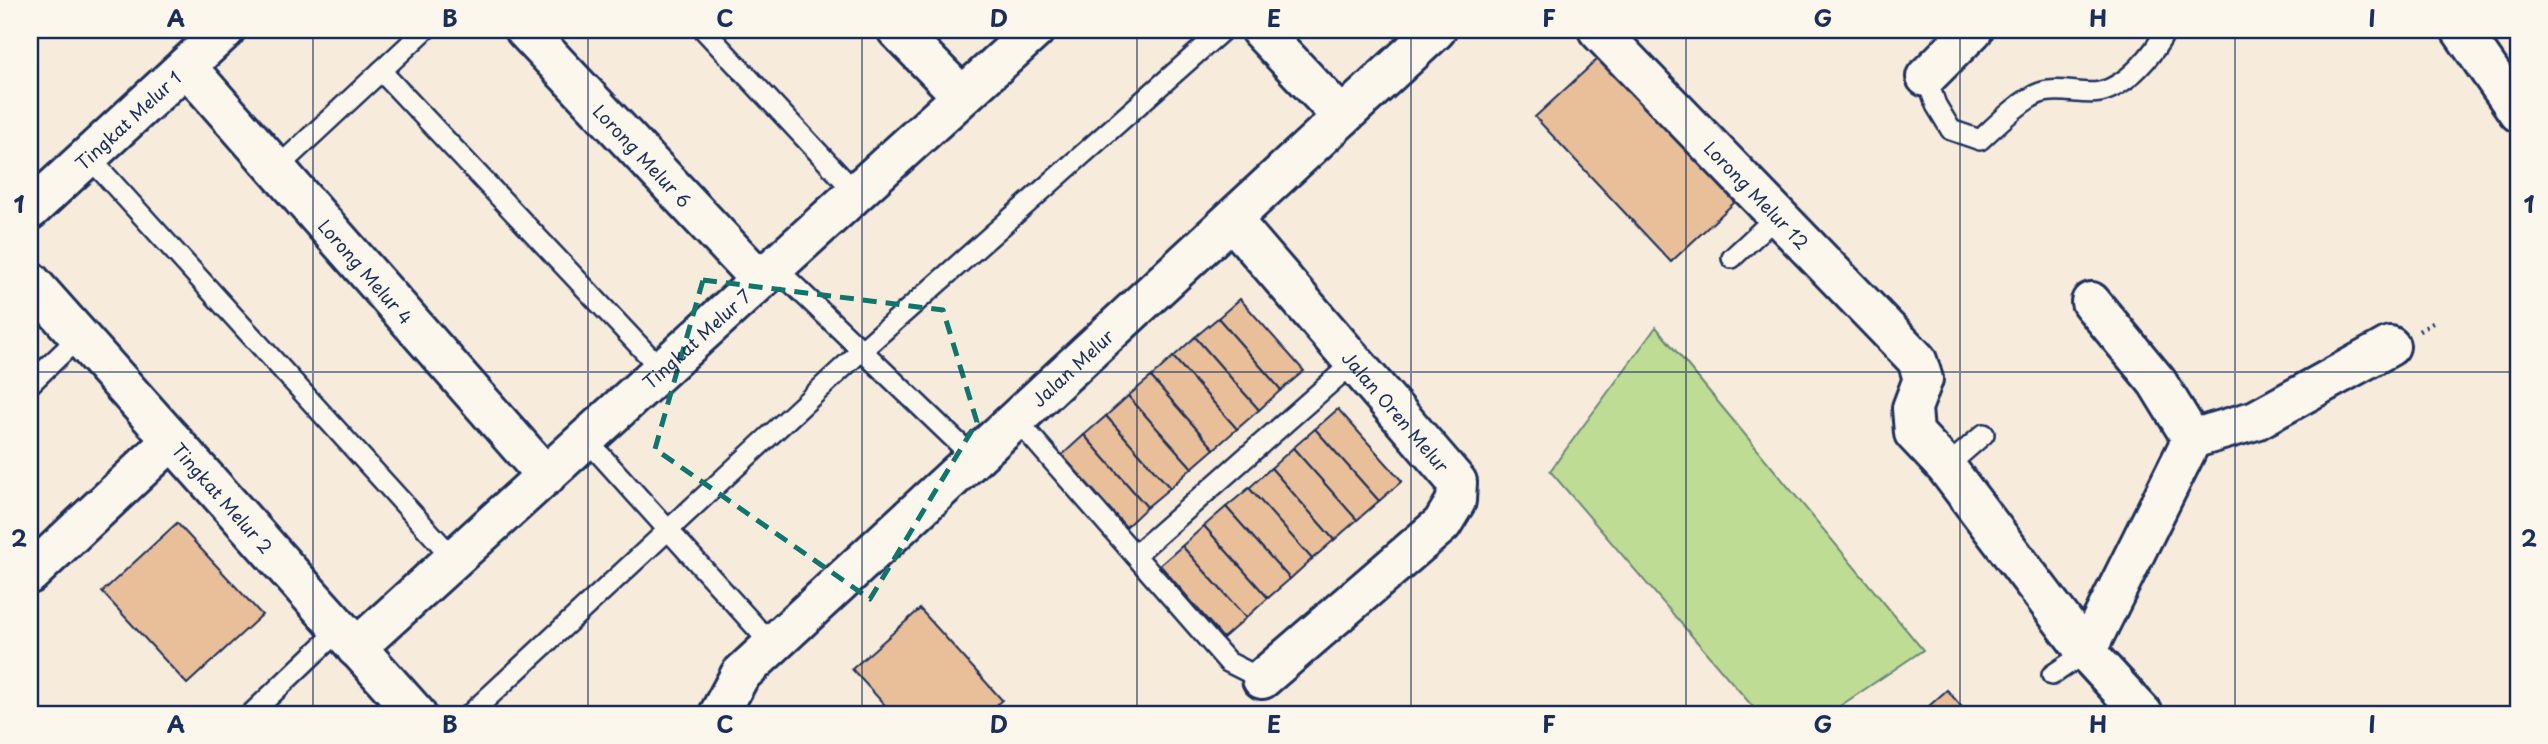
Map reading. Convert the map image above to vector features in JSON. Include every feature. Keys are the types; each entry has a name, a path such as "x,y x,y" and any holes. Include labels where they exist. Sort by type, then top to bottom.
{"street":[{"name":"Tingkat Melur 1","path":"30,210 225,30"},
{"name":"Lorong Melur 6","path":"525,30 768,273"},
{"path":"897,30 962,96"},
{"name":"Tingkat Melur 7","path":"348,638 454,559 1035,30"},
{"path":"1260,30 1342,117"},
{"name":"Jalan Melur","path":"725,712 740,675 1436,30"},
{"name":"Lorong Melur 12","path":"1598,30 1917,360 1923,379 1912,408 1914,433 1946,467"},
{"path":"1926,77 1973,30"},
{"path":"2460,32 2518,112"},
{"name":"Lorong Melur 4","path":"186,66 546,476"},
{"name":"Jalan Oren Melur","path":"1232,220 1457,482 1456,501 1442,524 1262,679"},
{"name":"Tingkat Melur 2","path":"30,281 416,714"},
{"path":"2091,302 2157,382 2192,439"},
{"path":"2086,652 2192,439 2256,420 2390,346"},
{"path":"30,574 172,440"},
{"path":"1946,467 2086,652 2143,714"}],"lane":[{"path":"276,169 425,30"},
{"path":"704,30 856,193"},
{"path":"470,714 862,350 1223,30"},
{"path":"1926,77 1936,105 1951,130 1980,140 2039,93 2073,89 2100,92 2131,74 2157,50 2166,30"},
{"path":"381,71 662,370"},
{"path":"88,156 454,559"},
{"path":"1732,258 1777,216"},
{"path":"768,273 862,350 974,458"},
{"path":"30,384 79,337"},
{"path":"1135,555 1354,362"},
{"path":"1016,419 1228,662 1262,679"},
{"path":"1946,467 1984,434"},
{"path":"586,439 772,645"},
{"path":"251,714 348,638"},
{"path":"2052,675 2086,652"}],"highlighted area":[{"path":"703,280 943,310 977,422 870,599 655,449"}],"green space":[{"path":"1656,327 1923,650 1828,714 1759,714 1550,471"}],"building":[{"path":"1599,58 1735,202 1671,262 1535,117"},
{"path":"1240,299 1304,371 1281,390 1218,318"},
{"path":"1218,318 1281,390 1259,410 1195,337"},
{"path":"1195,337 1259,410 1237,429 1173,357"},
{"path":"1173,357 1237,429 1214,449 1151,377"},
{"path":"1151,377 1214,449 1192,468 1128,396"},
{"path":"1128,396 1192,468 1170,488 1106,416"},
{"path":"1338,409 1402,481 1379,501 1315,429"},
{"path":"1106,416 1170,488 1147,507 1084,435"},
{"path":"1315,429 1379,501 1357,520 1293,448"},
{"path":"1084,435 1147,507 1126,527 1062,455"},
{"path":"1293,448 1357,520 1334,540 1271,468"},
{"path":"1271,468 1334,540 1312,559 1249,488"},
{"path":"1249,488 1312,559 1290,579 1226,507"},
{"path":"1226,507 1290,579 1268,598 1204,526"},
{"path":"177,523 262,615 187,684 102,592"},
{"path":"1204,526 1268,598 1246,618 1182,546"},
{"path":"1182,546 1246,618 1223,638 1160,565"},
{"path":"920,609 1002,700 986,714 893,714 852,669"},
{"path":"1947,690 1968,714 1920,714"}]}
